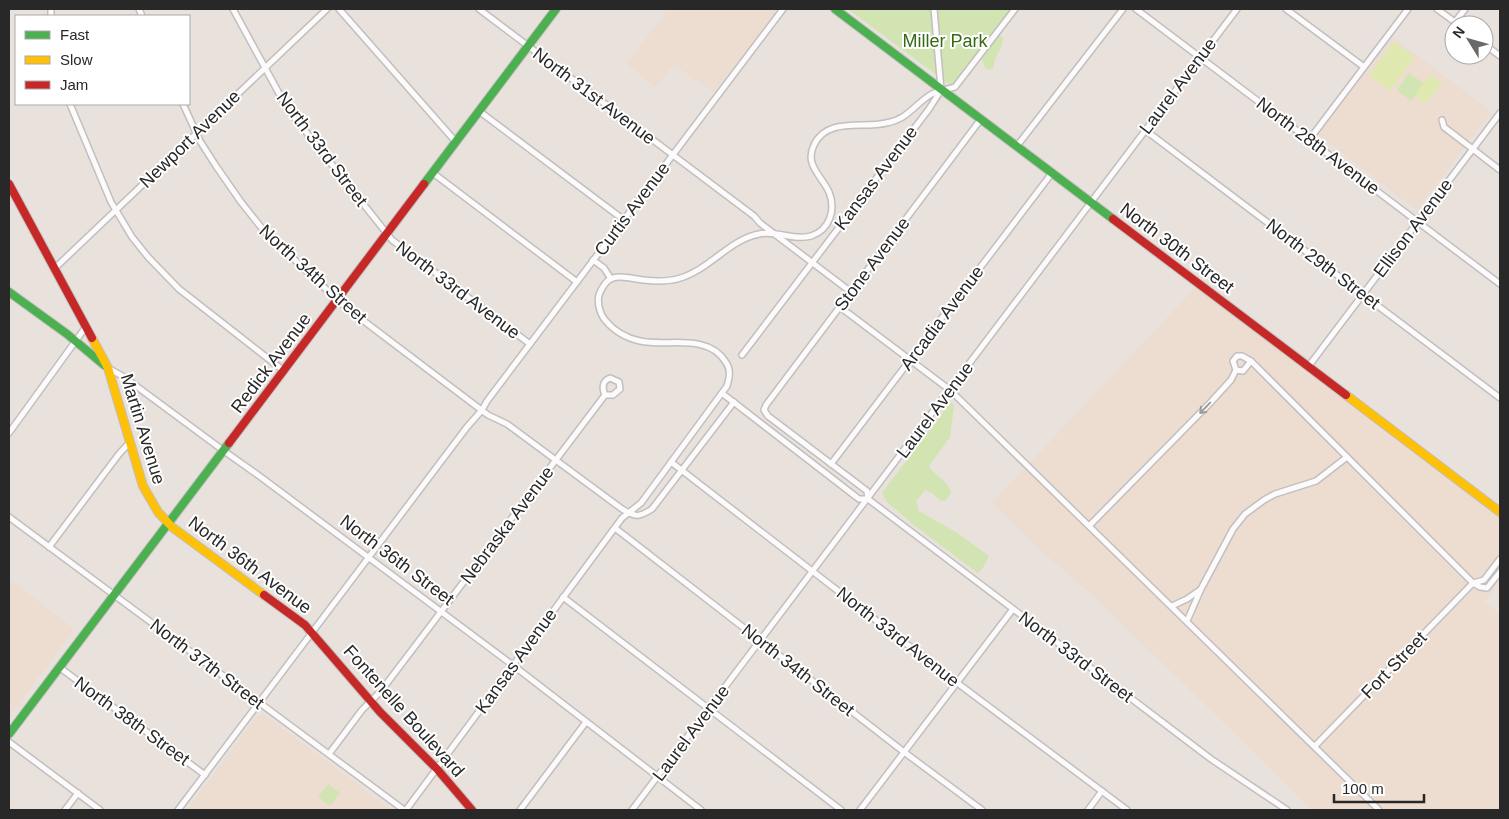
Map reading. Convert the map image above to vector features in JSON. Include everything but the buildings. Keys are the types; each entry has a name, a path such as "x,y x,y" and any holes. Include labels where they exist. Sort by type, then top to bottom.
{"main road":[{"name":"Redick Avenue","path":"9,734 556,9"},
{"name":"North 30th Street","path":"834,9 1500,512"},
{"path":"9,184 85,328"},
{"path":"9,292 108,368"},
{"name":"North 36th Street","path":"85,328 108,368"},
{"name":"Martin Avenue","path":"108,368 146,492 158,512 168,523"},
{"name":"North 36th Avenue","path":"168,523 298,619 313,633"},
{"name":"Fontenelle Boulevard","path":"313,633 371,702 437,769 472,810"}],"street":[{"name":"North 33rd Street","path":"233,9 264,68 296,120 387,234"},
{"name":"Newport Avenue","path":"54,269 327,9"},
{"path":"339,9 456,142"},
{"name":"North 31st Avenue","path":"479,9 851,292"},
{"name":"Curtis Avenue","path":"313,633 783,9"},
{"path":"723,394 729,380 728,365 723,357 710,347 691,344 642,342 624,336 610,326 602,316 598,297 605,284 611,279 619,277 658,281 677,279 696,273 742,240 760,234 797,237 811,236 822,229 828,222 832,208 831,199 826,187 815,172 811,160 813,145 822,134 840,126 880,124 896,121 912,111 929,96 941,90 934,9"},
{"name":"Kansas Avenue","path":"742,355 941,90 955,88 959,84 1015,9"},
{"path":"1017,146 1123,9"},
{"name":"North 28th Avenue","path":"1136,9 1500,284"},
{"name":"Laurel Avenue","path":"632,810 814,572 1237,9"},
{"path":"1286,9 1364,67"},
{"path":"1309,140 1408,9"},
{"path":"70,105 116,210 132,237 148,257 168,278 284,371"},
{"name":"North 34th Street","path":"184,105 196,133 216,166 254,220 338,300 482,410 507,424 628,513"},
{"path":"479,111 624,220"},
{"name":"Ellison Avenue","path":"1308,367 1500,113"},
{"name":"Stone Avenue","path":"764,410 981,119"},
{"path":"1442,120 1444,127 1500,170"},
{"name":"North 29th Street","path":"1145,130 1500,398"},
{"path":"433,173 577,282"},
{"name":"Arcadia Avenue","path":"831,464 1052,173"},
{"name":"North 33rd Avenue","path":"387,234 392,240 530,344"},
{"path":"593,260 606,271 611,279"},
{"path":"840,307 950,390 1379,810"},
{"path":"9,433 85,328"},
{"path":"1089,526 1231,380 1236,370 1233,361 1238,356 1242,356 1251,361 1473,583 1487,588 1500,572"},
{"path":"1236,370 1244,371 1251,361"},
{"name":"North 36th Street","path":"108,368 124,377 258,474 514,666 701,810"},
{"name":"North 33rd Street","path":"723,394 859,499 868,499 1211,759 1287,810"},
{"name":"Kansas Avenue","path":"405,810 615,528 628,513 641,503 723,394"},
{"name":"Nebraska Avenue","path":"329,754 362,710 381,691 442,612 605,395"},
{"path":"628,513 642,516 652,509 734,402"},
{"name":"North 33rd Street","path":"764,410 768,416 866,491 868,499"},
{"path":"49,547 130,442"},
{"path":"1187,621 1201,589 1233,529 1246,514 1275,494 1316,481 1347,457"},
{"name":"North 33rd Avenue","path":"671,462 956,682 1127,810"},
{"name":"North 37th Street","path":"9,517 405,810"},
{"name":"North 34th Street","path":"615,528 904,752 982,810"},
{"name":"Fort Street","path":"1315,746 1473,583 1484,580 1500,559"},
{"path":"1172,606 1187,599 1201,589"},
{"path":"563,597 841,810"},
{"path":"860,810 1013,609"},
{"path":"178,810 313,633"},
{"name":"North 38th Street","path":"59,667 205,775"},
{"path":"520,810 586,722"},
{"path":"9,742 100,810"},
{"path":"1088,810 1102,791"},
{"path":"65,810 78,793"}],"shaded area":[{"path":"668,9 778,9 714,92 674,65 655,87 627,64"},
{"path":"1393,37 1491,112 1417,210 1319,135"},
{"path":"1196,287 1500,518 1500,581 1484,602 1500,614 1500,810 1313,810 1096,598 1037,547 993,502"},
{"path":"9,579 74,629 9,717"},
{"path":"263,714 392,810 187,810 256,718"}],"green space":[{"name":"Miller Park","path":"848,9 1021,9 998,27 997,31 1003,39 993,68 989,70 985,68 979,51 954,83 950,85"},
{"path":"1394,42 1415,57 1390,91 1369,75"},
{"path":"1409,73 1424,84 1411,101 1397,90"},
{"path":"1430,74 1442,83 1426,104 1415,95"},
{"path":"951,402 954,406 950,437 929,466 944,481 951,493 946,500 941,501 925,490 916,501 919,511 957,533 989,556 978,573 915,526 886,501 882,493"},
{"path":"328,784 340,793 330,806 318,797"}],"traffic: fast":[{"path":"424,184 556,9"},
{"path":"835,9 1113,219"},
{"path":"9,292 67,334 104,365"},
{"path":"9,734 229,443"}],"traffic: slow":[{"path":"92,338 108,368 143,486 158,512 172,527 264,595"},
{"path":"1346,395 1500,512"}],"traffic: jam":[{"path":"9,184 92,338"},
{"path":"229,443 424,184"},
{"path":"1113,219 1346,395"},
{"path":"264,595 305,625 380,712 437,769 472,810"}]}
